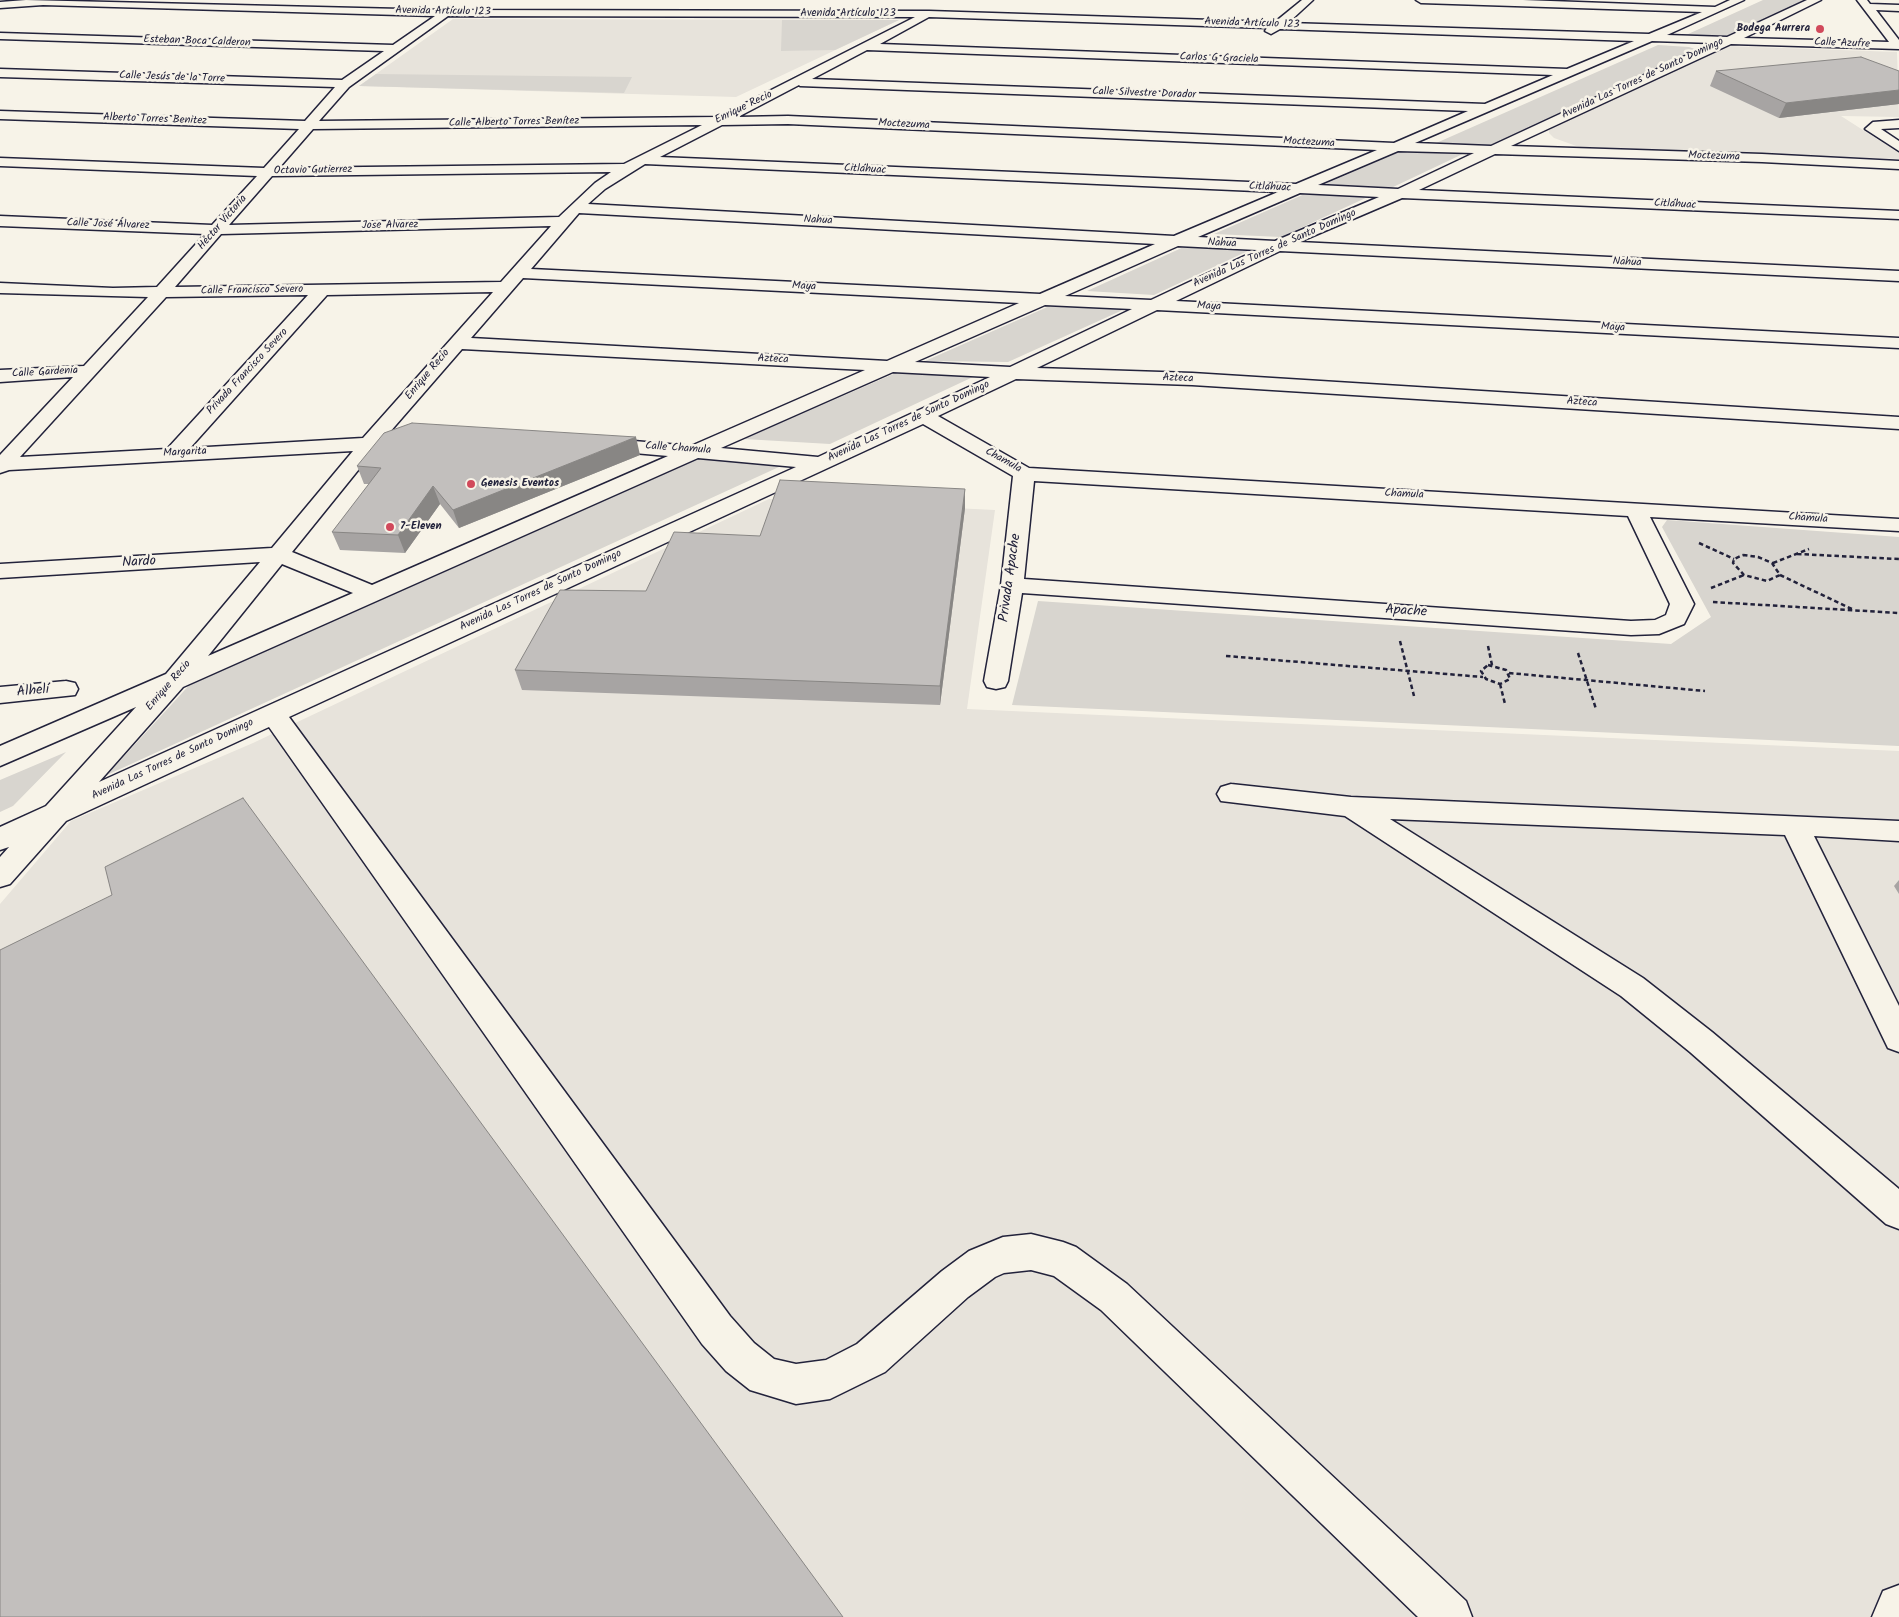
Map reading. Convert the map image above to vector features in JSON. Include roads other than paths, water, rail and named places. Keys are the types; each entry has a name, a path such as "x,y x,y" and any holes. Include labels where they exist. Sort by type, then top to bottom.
{"street":[{"path":"0,13 27,0"},
{"name":"Héctor Victoria","path":"1,465 162,292 345,84 463,0"},
{"name":"Enrique Recio","path":"0,876 175,680 369,444 575,208 600,186 634,164 958,0"},
{"path":"1263,37 1308,0"},
{"path":"1421,0 1719,9"},
{"path":"0,757 1046,300 1176,241 1739,0"},
{"name":"Avenida Las Torres de Santo Domingo","path":"0,840 924,416 1277,246 1400,193 1816,0"},
{"name":"Avenida Artículo 123","path":"0,5 40,1 445,13 929,14 1727,40"},
{"path":"1866,4 1899,8"},
{"path":"1866,4 1897,41"},
{"name":"Esteban Boca Calderon","path":"0,36 394,48"},
{"name":"Calle Azufre","path":"1727,40 1897,41"},
{"name":"Carlos G Graciela","path":"866,47 1572,72"},
{"path":"1216,70 1248,48"},
{"name":"Calle Jesús de la Torre","path":"0,73 345,84"},
{"name":"Calle Silvestre Dorador","path":"797,82 1490,108"},
{"path":"1181,95 1195,86"},
{"name":"Alberto Torres Benitez","path":"0,115 309,125"},
{"name":"Calle Alberto Torres Benítez","path":"309,125 719,120"},
{"name":"Moctezuma","path":"719,120 825,122 1398,147 1762,158 1899,165"},
{"path":"1899,124 1878,124 1872,129 1899,147"},
{"path":"1546,125 1545,134 1551,140 1563,147 1584,153"},
{"name":"Octavio Gutierrez","path":"0,162 268,172 634,164"},
{"name":"Citláhuac","path":"634,164 1400,193 1899,215"},
{"name":"Nahua","path":"575,208 1176,241 1899,276"},
{"name":"Calle José Álvarez","path":"0,221 216,230"},
{"name":"Jose Alvarez","path":"216,230 563,222"},
{"name":"Maya","path":"518,273 1899,343"},
{"name":"Calle Francisco Severo","path":"0,288 112,293 505,287"},
{"name":"Privada Francisco Severo","path":"173,454 322,290"},
{"path":"0,300 112,293"},
{"name":"Azteca","path":"456,343 1013,373 1192,379 1899,423"},
{"name":"Calle Gardenia","path":"0,376 90,371"},
{"name":"Chamula","path":"924,416 1024,474 1899,525"},
{"path":"384,429 403,430"},
{"name":"Calle Chamula","path":"581,442 822,463"},
{"name":"Margarita","path":"1,465 369,444"},
{"name":"Privada Apache","path":"996,681 1012,585 1024,474"},
{"name":"Apache","path":"1012,585 1621,627 1659,627 1676,619 1682,604 1635,509"},
{"path":"278,554 373,593"},
{"name":"Nardo","path":"0,571 278,554"},
{"name":"Alhelí","path":"0,695 66,690"},
{"path":"273,714 716,1330 740,1357 764,1376 796,1384 830,1379 871,1358 956,1284 982,1264 1003,1255 1030,1252 1063,1260 1114,1297 1450,1617"},
{"path":"1231,794 1351,807 1899,831"},
{"path":"1351,807 1632,987 1701,1042 1899,1212"},
{"path":"1794,825 1899,1038"},
{"path":"1894,1617 1899,1607"}],"place":[{"name":"Bodega Aurrera","path":"1820,29"},
{"name":"Genesis Eventos","path":"471,484"},
{"name":"7-Eleven","path":"390,527"}]}
